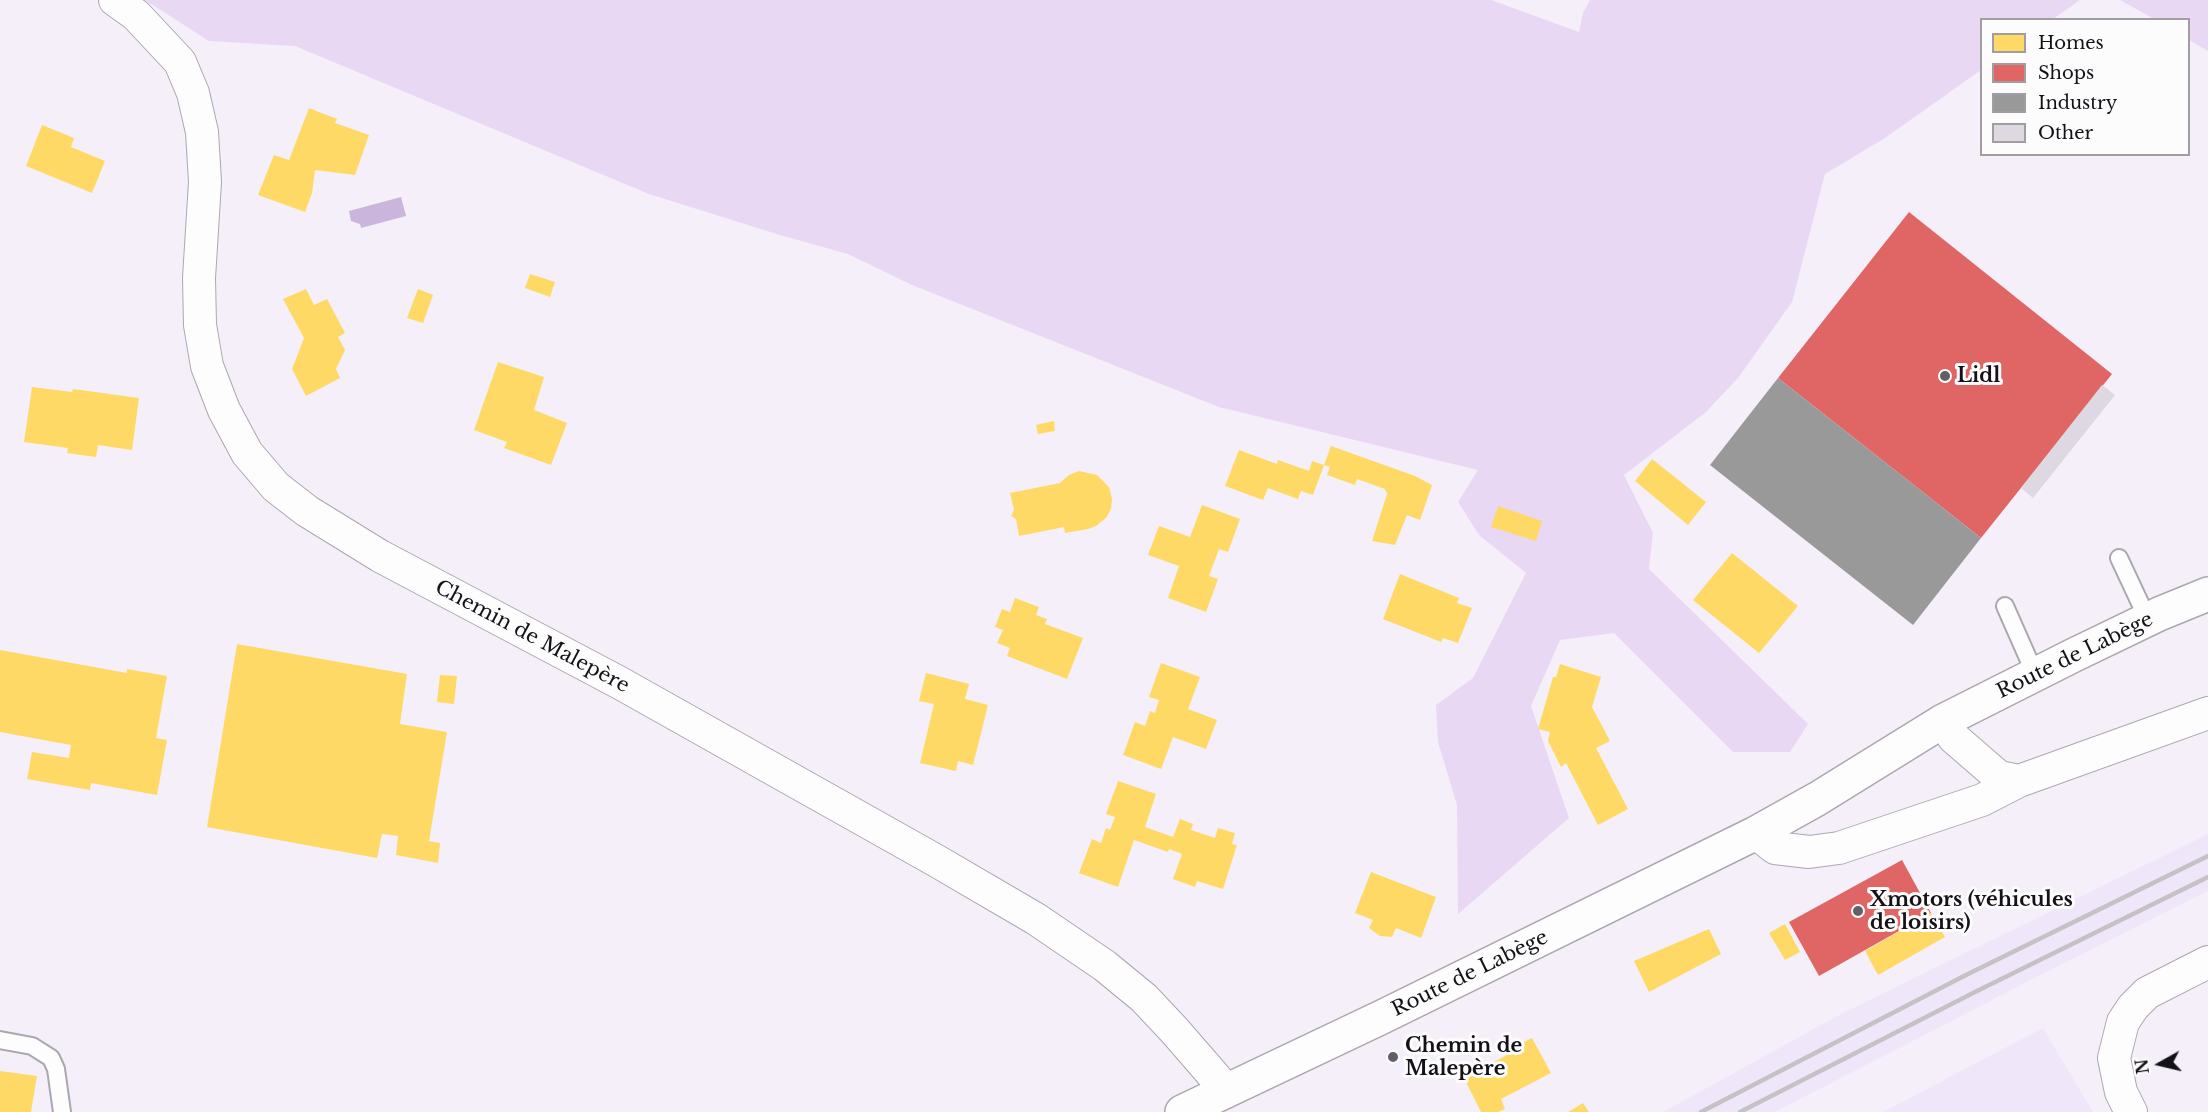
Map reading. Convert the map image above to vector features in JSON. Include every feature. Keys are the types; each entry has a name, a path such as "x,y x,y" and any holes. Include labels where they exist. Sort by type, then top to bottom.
{"main road":[{"name":"Route de Labège","path":"1182,1112 1756,833 1817,799 1943,721 2035,674 2208,594"}],"street":[{"name":"Chemin de Malepère","path":"115,0 136,15 180,62 193,93 203,142 205,182 200,325 207,366 224,410 247,453 276,487 307,511 380,556 620,683 1036,919 1105,966 1144,999 1227,1091"},
{"path":"1756,833 1775,848 1809,852 1839,848 1982,800 2019,781 2208,713"},
{"path":"1943,721 1954,738 1999,777 2019,781"},
{"path":"2131,1112 2121,1092 2114,1058 2123,1022 2133,1007 2147,993 2208,962"}],"lane":[{"path":"2119,558 2148,620"},
{"path":"2005,606 2035,674"},
{"path":"0,1040 32,1046 51,1058 56,1069 62,1112"}],"shaded area":[{"path":"145,0 1491,0 1579,32 1583,13 1590,0 2080,0 2054,18 1980,18 1980,71 1885,138 1825,174 1792,302 1738,378 1706,412 1624,475 1653,533 1649,569 1808,724 1790,752 1733,752 1614,633 1560,640 1531,706 1569,818 1458,914 1457,805 1438,742 1436,705 1473,678 1526,573 1479,535 1458,502 1478,470 1219,407 912,285 848,254 649,194 295,46 209,41"},
{"path":"2120,0 2208,0 2208,51 2190,41 2190,18 2152,18"},
{"path":"401,197 406,216 361,228 360,224 351,221 349,211"},
{"path":"2208,834 2208,891 1775,1112 1663,1112 1841,1014"},
{"path":"2043,1028 2093,1112 1883,1112"}],"building: Homes":[{"path":"309,108 337,119 335,123 369,135 355,175 315,170 312,193 305,212 258,195 274,155 289,160"},
{"path":"42,125 74,138 71,147 105,161 92,193 26,166"},
{"path":"530,274 555,282 550,297 525,288"},
{"path":"306,289 314,305 327,299 345,333 338,337 345,350 336,369 340,378 306,396 292,369 304,338 283,299"},
{"path":"418,289 433,295 423,323 407,318"},
{"path":"498,362 544,377 534,410 567,423 551,465 504,448 507,442 474,430"},
{"path":"32,387 72,392 73,389 139,398 132,450 98,445 96,457 67,453 68,448 24,442"},
{"path":"1054,421 1055,431 1038,434 1036,425"},
{"path":"1331,446 1415,476 1432,485 1420,520 1407,515 1395,545 1372,541 1387,494 1385,489 1357,479 1355,485 1327,475 1330,467 1324,465"},
{"path":"1239,450 1277,464 1278,460 1309,471 1312,461 1324,465 1313,495 1301,491 1298,499 1268,488 1263,500 1225,486"},
{"path":"1652,459 1706,502 1688,525 1635,481"},
{"path":"1079,471 1097,475 1109,487 1112,499 1111,509 1106,518 1088,529 1065,533 1064,527 1019,536 1016,519 1011,516 1014,510 1010,493 1060,483 1069,475"},
{"path":"1202,505 1240,519 1228,552 1219,549 1209,576 1218,579 1206,612 1168,598 1179,566 1148,555 1159,526 1190,537"},
{"path":"1498,506 1542,521 1536,541 1491,527"},
{"path":"1732,553 1798,606 1759,653 1693,600"},
{"path":"1400,574 1459,598 1457,603 1472,608 1458,643 1443,638 1441,642 1383,619"},
{"path":"1015,598 1039,607 1036,615 1047,619 1045,624 1083,638 1067,679 1007,656 1010,648 997,643 1003,630 995,627 1002,609 1010,612"},
{"path":"237,644 407,674 400,724 447,732 429,841 440,843 438,863 396,855 398,836 382,834 377,858 207,827"},
{"path":"0,650 127,673 127,669 167,676 156,738 167,740 157,795 91,783 90,790 27,779 32,752 69,758 71,745 0,732"},
{"path":"1161,663 1200,677 1188,709 1217,720 1206,749 1173,737 1161,769 1123,755 1135,722 1145,726 1150,711 1155,713 1159,700 1149,697"},
{"path":"1560,664 1601,677 1592,707 1610,741 1596,748 1628,809 1598,825 1566,763 1561,767 1548,741 1550,732 1538,729 1553,677 1556,677"},
{"path":"926,673 969,684 965,699 988,705 973,765 958,761 956,771 920,763 934,704 919,701"},
{"path":"440,675 457,676 454,704 437,702"},
{"path":"1118,781 1156,794 1145,827 1173,837 1180,819 1193,824 1191,830 1215,838 1218,828 1235,833 1232,844 1237,845 1223,889 1197,881 1195,887 1173,879 1182,854 1169,849 1168,852 1134,840 1118,887 1079,873 1092,839 1101,843 1106,828 1110,830 1115,817 1106,814"},
{"path":"1371,872 1436,897 1421,938 1396,928 1392,937 1380,936 1369,928 1373,920 1355,913"},
{"path":"1931,913 1945,937 1878,975 1865,951"},
{"path":"1785,924 1800,952 1785,960 1769,933"},
{"path":"1709,929 1721,954 1649,992 1634,961"},
{"path":"1532,1038 1551,1073 1501,1099 1505,1109 1498,1112 1481,1112 1464,1078 1518,1049 1516,1046"},
{"path":"0,1071 37,1076 31,1112 0,1112"},
{"path":"1583,1103 1589,1112 1568,1112"}],"building: Shops":[{"name":"Lidl","path":"1909,212 2112,374 1981,538 1778,378"},
{"path":"1902,860 1931,913 1819,976 1789,922"}],"building: Industry":[{"path":"1778,378 1981,538 1913,625 1710,465"}],"building: Other":[{"path":"2102,385 2115,395 2033,498 2021,488"}],"railway":[{"path":"1701,1112 1966,975 2208,856"},
{"path":"1740,1112 2208,877"}],"place":[{"name":"Lidl","path":"1945,376"},
{"name":"Xmotors (véhicules de loisirs)","path":"1858,911"},
{"name":"Chemin de Malepère","path":"1393,1057"}]}
